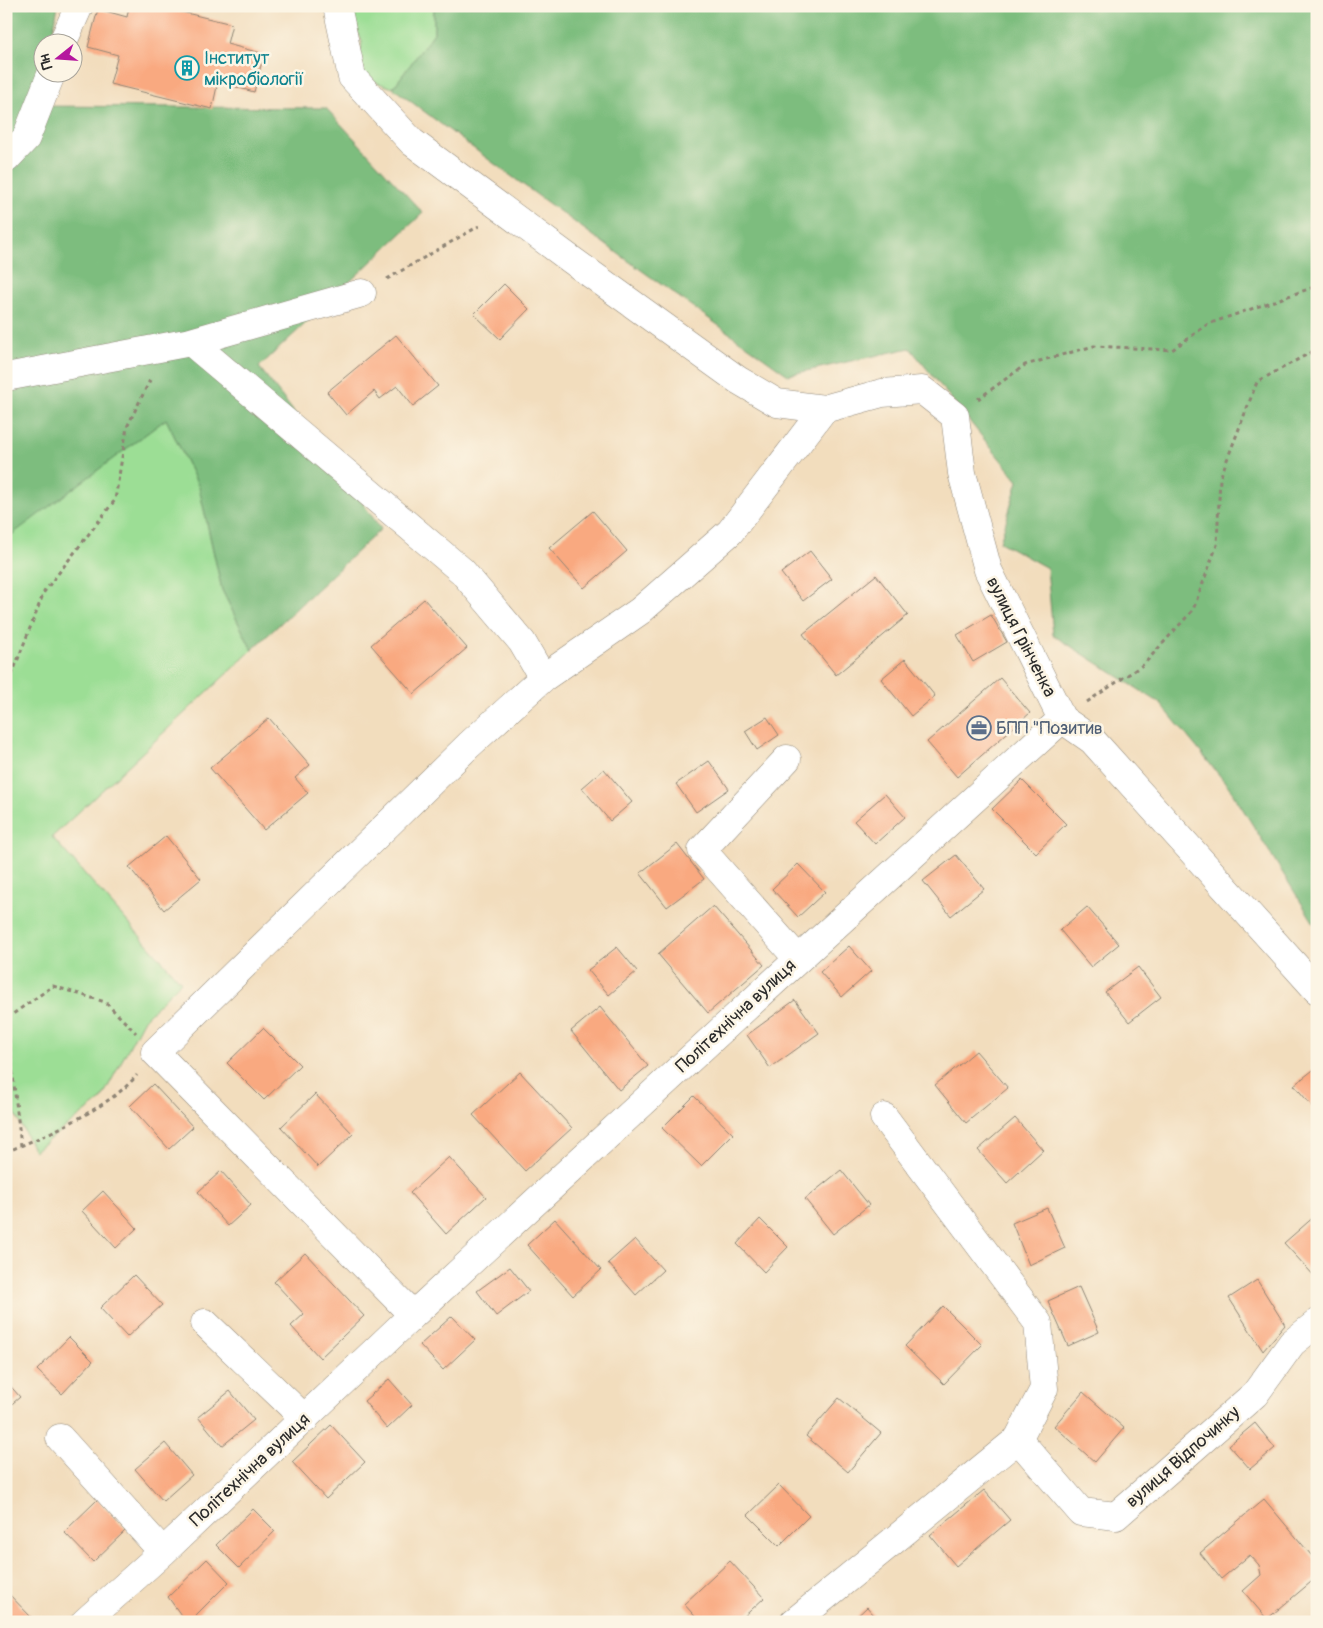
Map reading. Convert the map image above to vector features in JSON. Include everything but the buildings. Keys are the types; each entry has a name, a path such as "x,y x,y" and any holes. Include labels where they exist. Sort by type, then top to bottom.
{"street":[{"path":"67,32 79,6"},
{"path":"337,6 352,77 412,142 738,380 777,403 824,409 882,393 922,390 955,416"},
{"path":"6,158 26,138 48,82"},
{"path":"6,377 179,344 362,293"},
{"path":"179,344 462,572 522,642 543,678"},
{"path":"413,1315 155,1052 469,744 543,678 640,611 730,532 824,409"},
{"name":"вулиця Грінченка","path":"955,416 962,473 988,570 1062,719 1092,740 1317,990"},
{"name":"Політехнічна вулиця","path":"85,1622 163,1552 413,1315 798,959 1062,719"},
{"path":"787,759 702,850 798,959"},
{"path":"794,1622 1018,1439 1044,1389 1038,1323 884,1117"},
{"path":"205,1323 305,1419"},
{"name":"вулиця Відпочинку","path":"1018,1439 1081,1512 1116,1516 1256,1394 1292,1343 1317,1323"},
{"path":"60,1438 163,1552"}],"path":[{"path":"362,293 505,211"},
{"path":"955,416 1025,365 1094,346 1172,350 1208,324 1317,286"},
{"path":"6,690 44,592 116,500 127,427 179,344"},
{"path":"1062,719 1144,664 1193,610 1217,546 1220,478 1256,382 1317,349"},
{"path":"6,1152 47,1135 108,1100 134,1078 155,1052 105,1002 53,986 7,1018"},
{"path":"6,1014 21,1146"}],"green space":[{"path":"6,6 58,6 53,32 32,32 32,82 41,82 39,106 326,108 423,213 259,367 342,474 381,529 252,650 222,590 199,487 166,419 6,539"},
{"path":"347,6 434,6 434,33 393,88 357,76 362,42"},
{"path":"434,6 1317,6 1317,928 1229,787 1160,703 1053,635 1047,568 1000,542 1018,481 910,348 788,375 490,161 393,88 434,33"},
{"path":"166,419 199,487 222,590 252,650 52,837 181,982 144,1019 101,1100 34,1151 12,1107 6,1100 6,538"}],"place":[{"name":"Інститут мікробіології","path":"187,68"},
{"name":"БПП \"Позитив","path":"979,728"}]}
